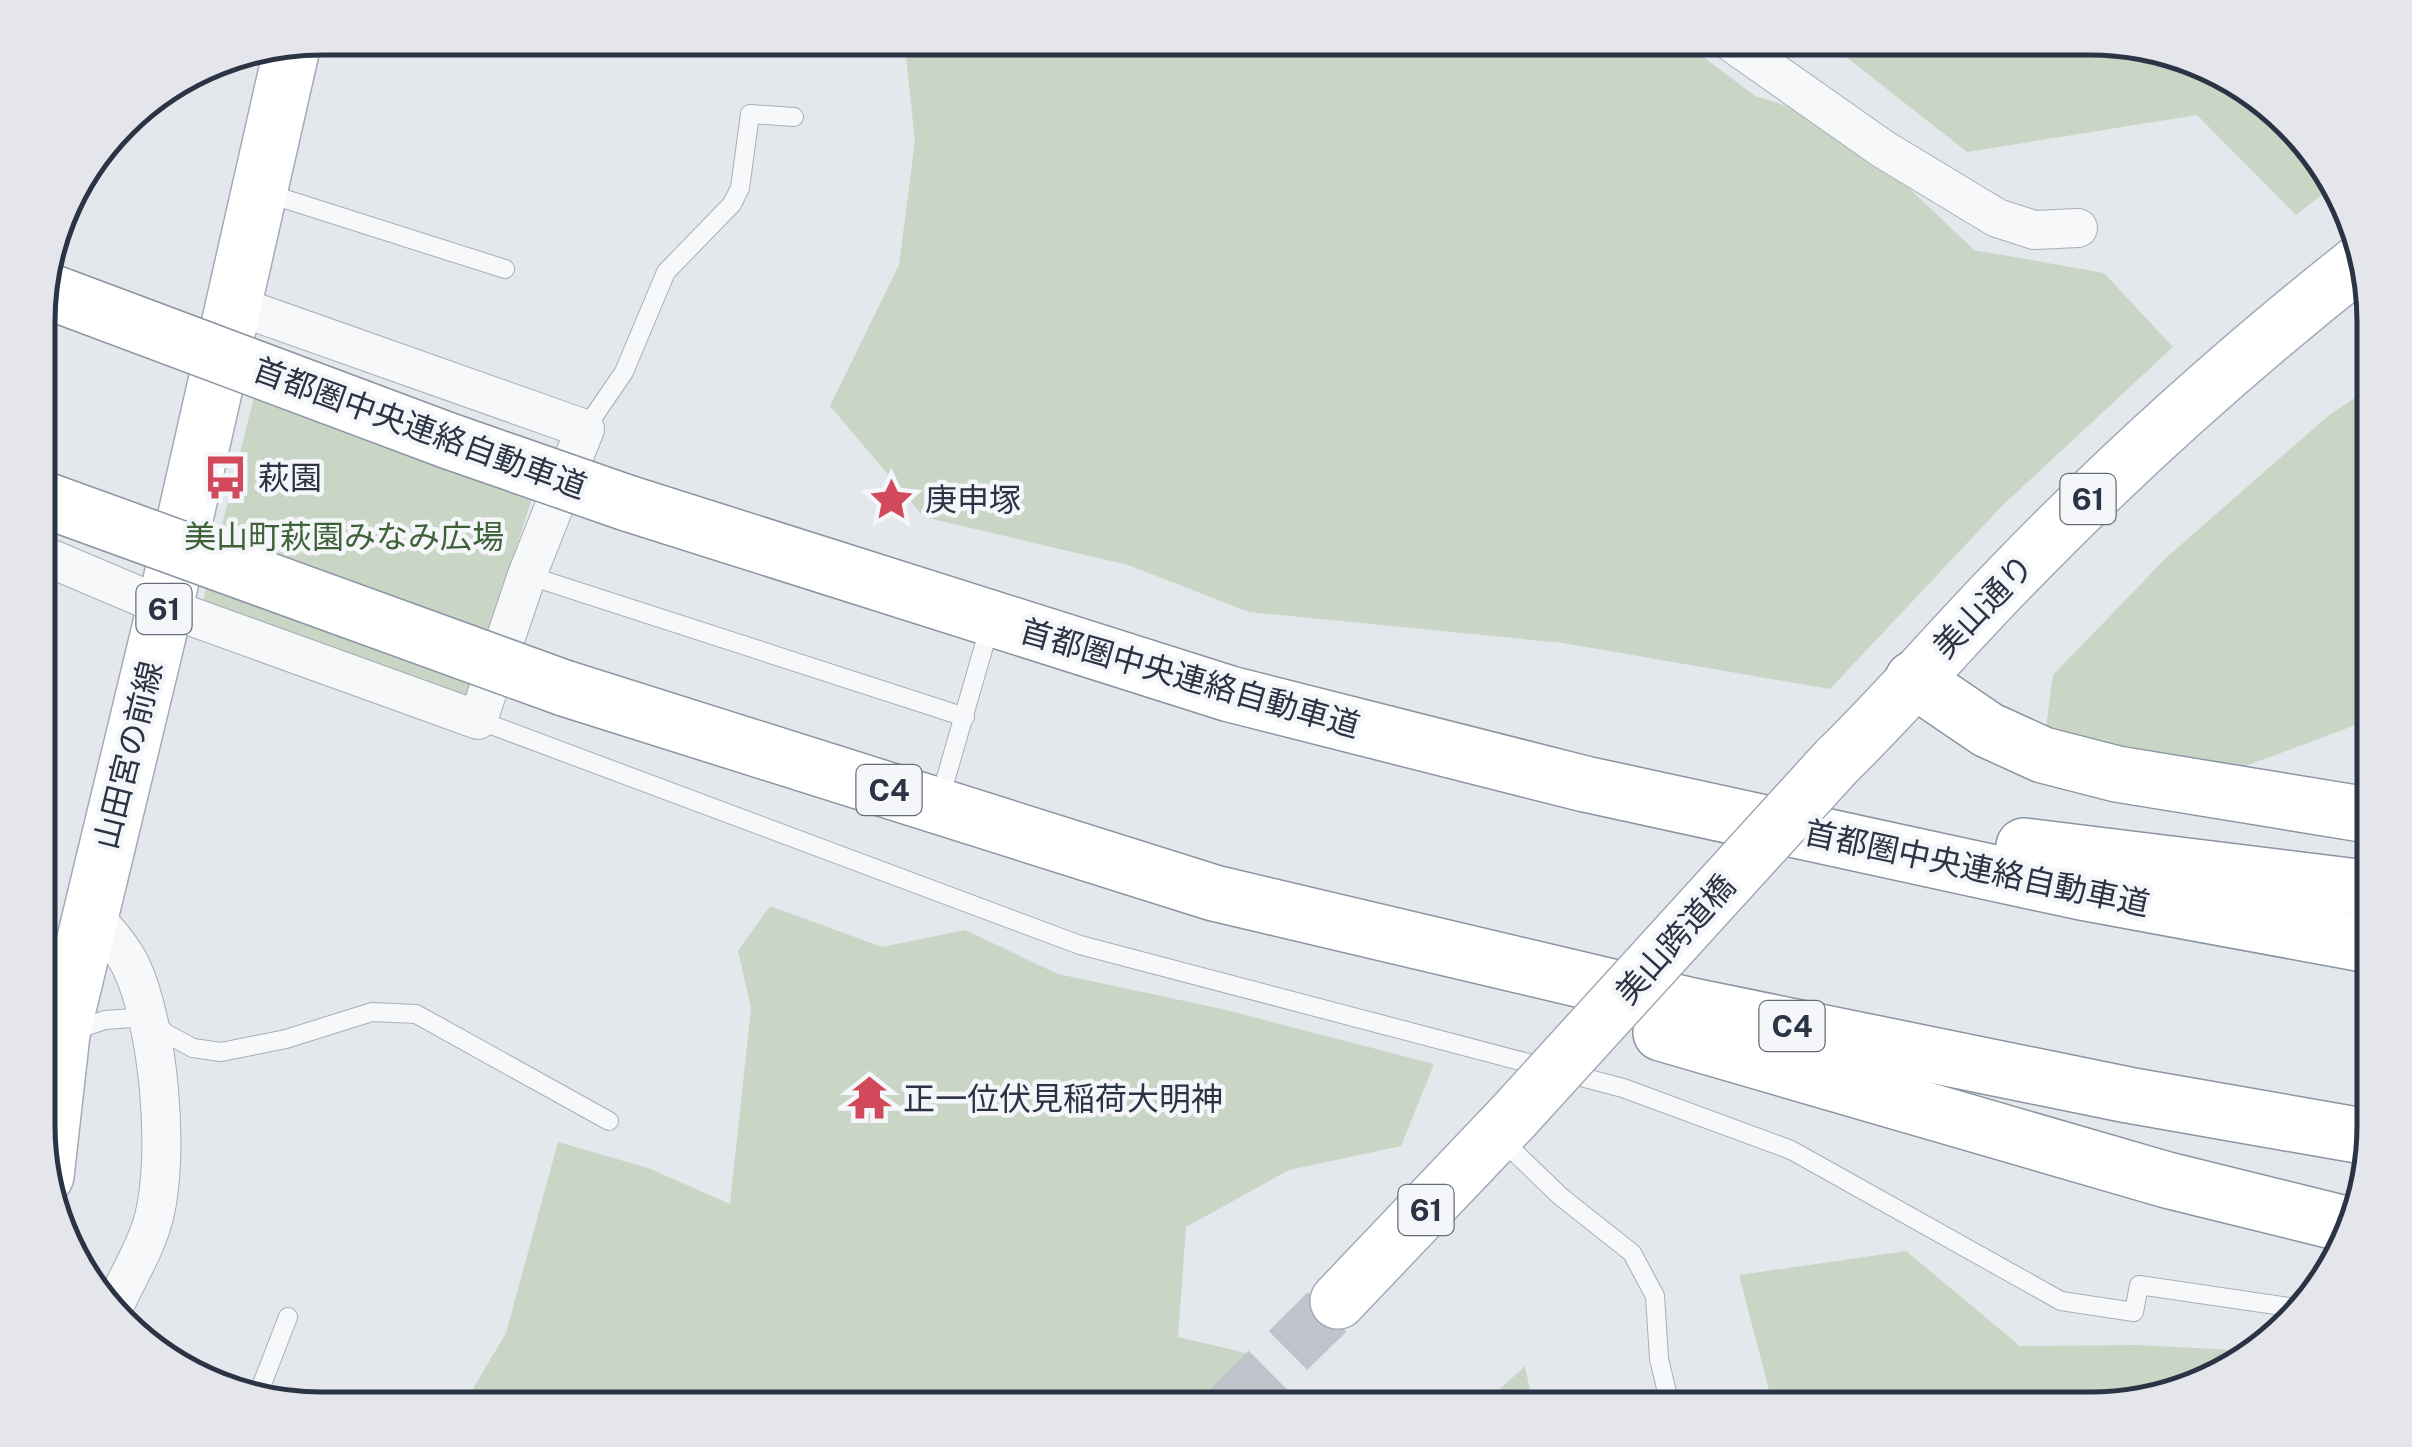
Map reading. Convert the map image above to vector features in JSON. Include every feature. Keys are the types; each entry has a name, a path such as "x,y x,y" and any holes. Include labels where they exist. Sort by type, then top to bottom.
{"main road":[{"name":"山田宮の前線","path":"55,1096 62,1034 89,911 165,607 289,58"},
{"name":"美山通り","path":"1837,761 2126,461 2351,269"},
{"name":"首都圏中央連絡自動車道","path":"57,294 627,503 1230,694 1586,784 2081,892 2356,943"},
{"name":"C4","path":"55,503 564,688 1214,892 1692,1006 2128,1095 2356,1135"},
{"path":"1913,679 1988,730 2043,755 2117,774 2356,813"},
{"name":"美山跨道橋","path":"1505,1126 1837,761"},
{"path":"1586,784 2068,853 2356,886"},
{"path":"1214,892 1359,947 2149,1174 2339,1222"},
{"name":"61","path":"1338,1301 1505,1126"}],"street":[{"path":"1750,55 1883,150 1997,218 2034,230 2078,228"},
{"path":"55,560 165,607 478,720 527,575 585,429 232,304"},
{"path":"89,911 131,967 147,1017 160,1103 154,1218 118,1297"}],"lane":[{"path":"585,429 624,372 666,272 732,204 740,188 750,114 794,118"},
{"path":"257,190 505,269"},
{"path":"527,575 965,717"},
{"path":"938,806 991,620"},
{"path":"478,720 1080,945 1624,1088 1791,1150 2061,1301 2134,1312 2140,1285 2285,1306"},
{"path":"62,1034 105,1020 147,1017 193,1048 221,1052 286,1039 372,1012 416,1014 609,1121"},
{"path":"1505,1126 1560,1196 1632,1253 1655,1296 1659,1359 1667,1391"},
{"path":"262,1385 288,1317"}],"green space":[{"path":"1701,55 1755,96 1841,123 1974,250 2104,273 2173,347 2003,505 1830,689 1563,643 1249,612 1128,565 924,517 830,406 899,265 915,141 906,56"},
{"path":"1844,55 2090,55 2159,64 2192,75 2252,110 2279,133 2323,194 2296,215 2197,115 1967,152"},
{"name":"美山町萩園みなみ広場","path":"258,381 536,486 467,700 201,609"},
{"path":"2356,397 2356,725 2195,785 2045,734 2053,675 2167,557 2328,416"},
{"path":"770,906 882,947 965,930 1058,974 1222,1009 1434,1064 1401,1146 1289,1170 1186,1227 1178,1337 1246,1353 1250,1391 471,1392 506,1333 558,1142 648,1168 730,1204 751,1008 738,951"},
{"path":"1906,1251 2020,1346 2137,1345 2232,1350 2192,1372 2159,1383 2107,1391 1769,1391 1739,1275"},
{"path":"1525,1366 1530,1391 1497,1391"}],"tunnel":[{"path":"1247,1391 1338,1301"}],"place":[{"name":"萩園","path":"225,477"},
{"name":"庚申塚","path":"892,499"},
{"name":"正一位伏見稲荷大明神","path":"870,1098"}]}
